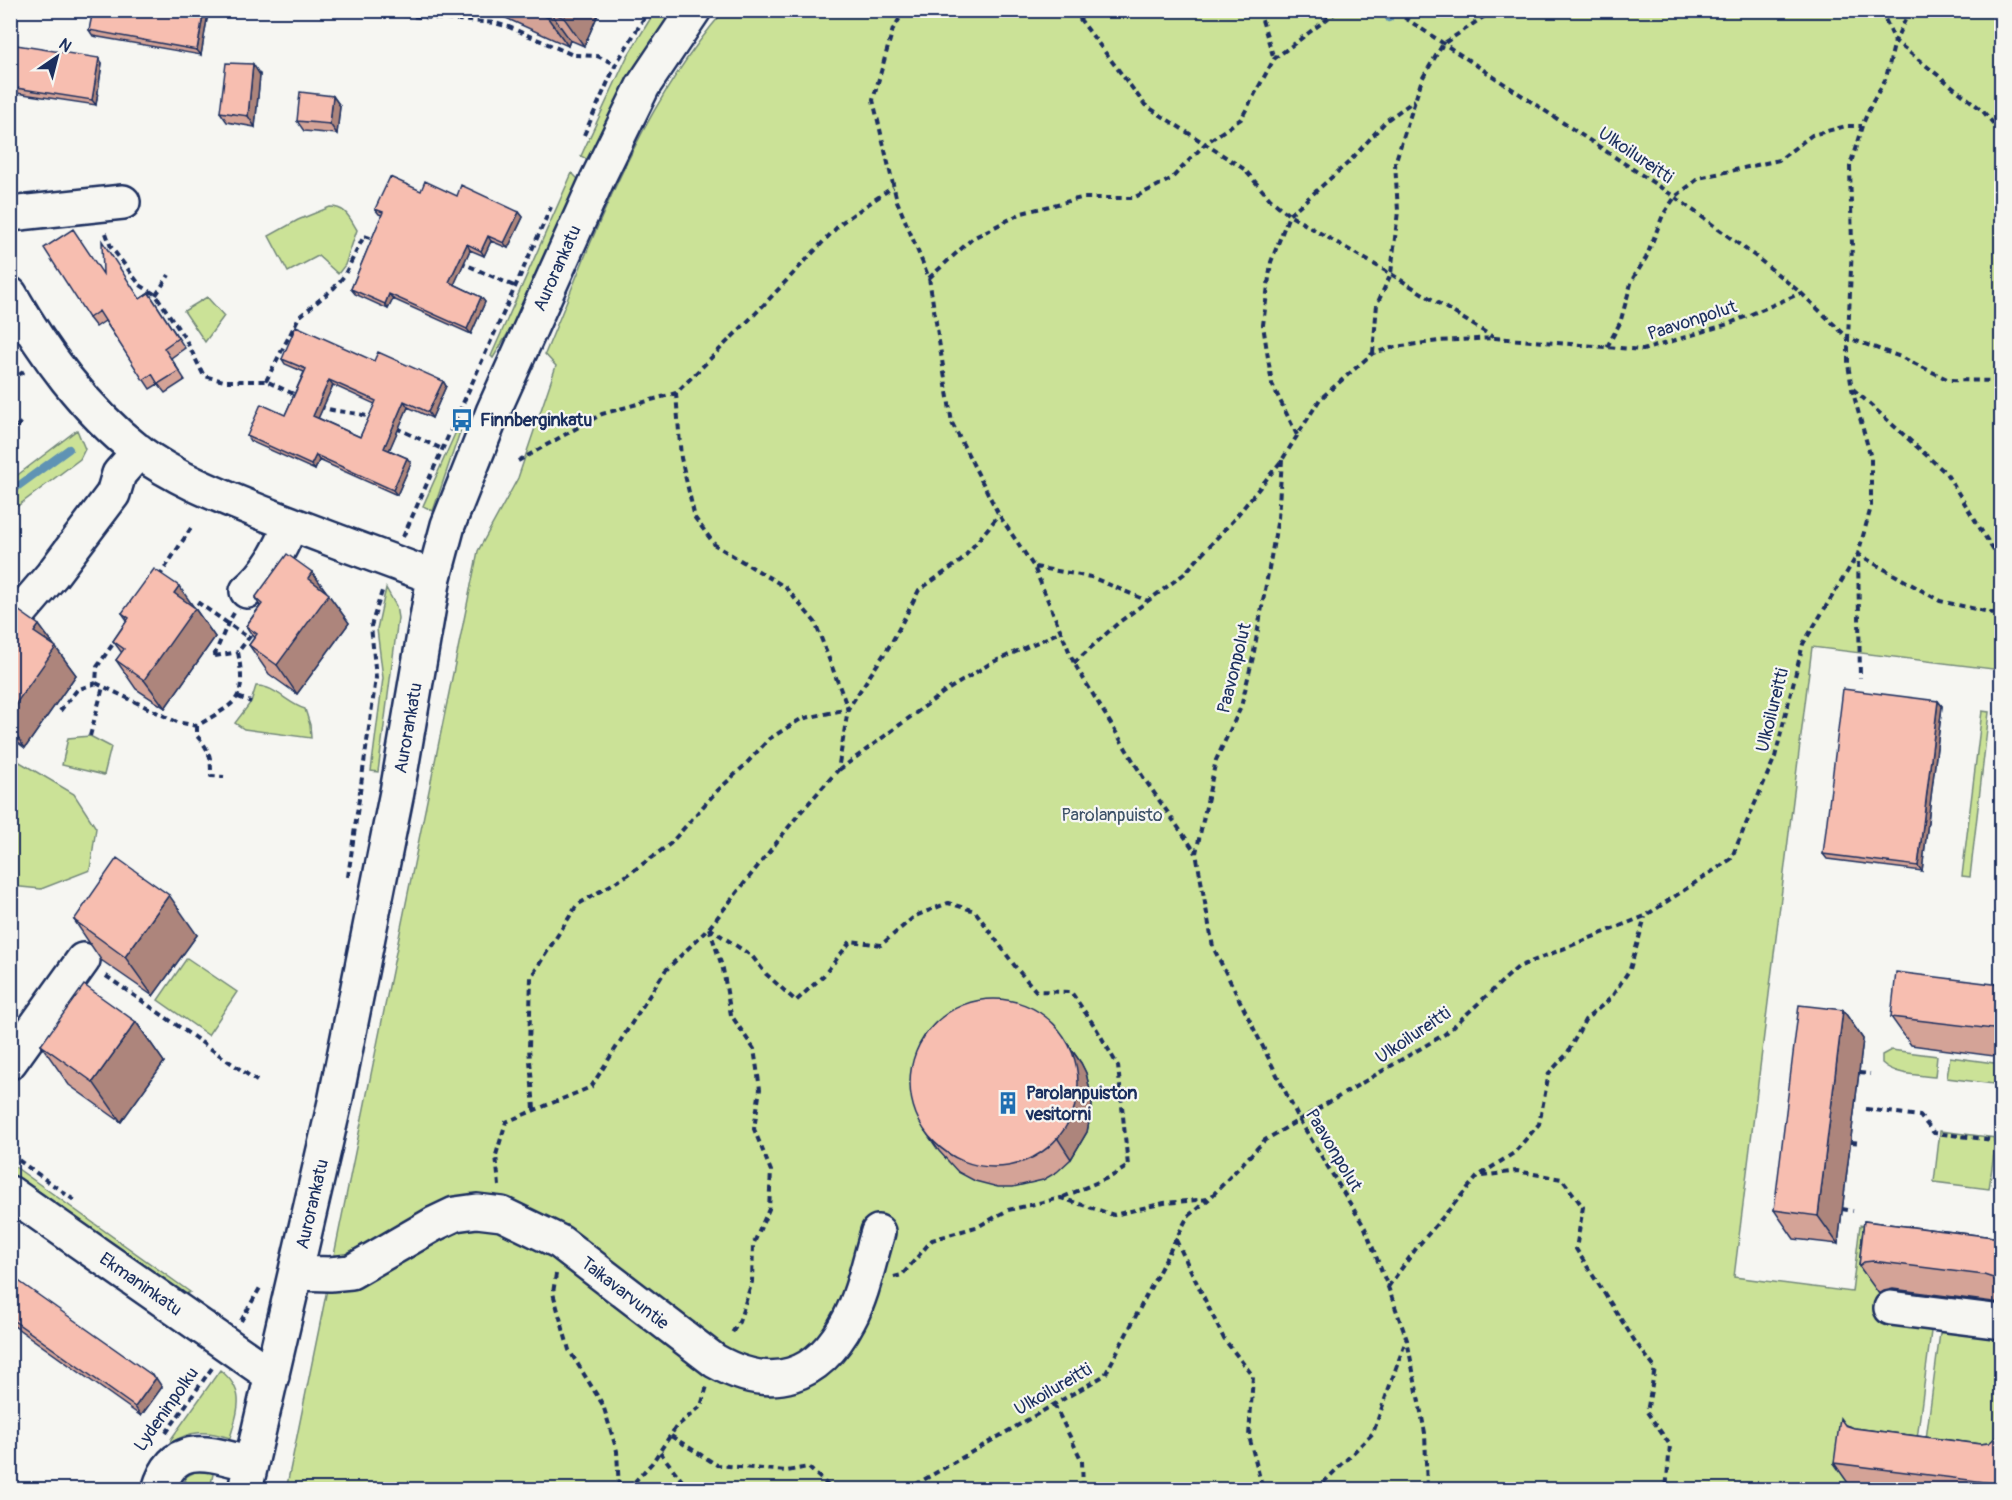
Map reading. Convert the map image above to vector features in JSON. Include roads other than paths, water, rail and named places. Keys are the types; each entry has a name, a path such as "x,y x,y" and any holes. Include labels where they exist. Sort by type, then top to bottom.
{"street":[{"name":"Aurorankatu","path":"248,1477 335,1102 397,792 434,577 448,525 493,412 598,178 643,86 694,10"},
{"path":"10,214 110,203"},
{"path":"10,294 73,388 91,409 138,451 173,474 215,494 434,577"},
{"path":"10,624 52,575 113,494 119,474 138,451"},
{"path":"248,591 263,577 291,524"},
{"path":"10,1062 83,960"},
{"name":"Ekmaninkatu","path":"10,1192 272,1376"},
{"name":"Taikavarvuntie","path":"297,1273 351,1272 455,1214 477,1211 502,1214 560,1242 715,1361 733,1371 766,1379 785,1378 822,1358 837,1340 850,1318 878,1232"},
{"path":"1891,1308 2001,1322"},
{"path":"159,1490 165,1474 177,1460 189,1454 202,1452 248,1477"}],"waterway":[{"path":"1386,10 1389,18"},
{"path":"10,492 69,449"}],"place":[{"name":"Finnberginkatu","path":"462,420"},
{"name":"Parolanpuiston vesitorni","path":"1008,1103"}],"park label":[{"name":"Parolanpuisto","path":"1112,815"}]}
